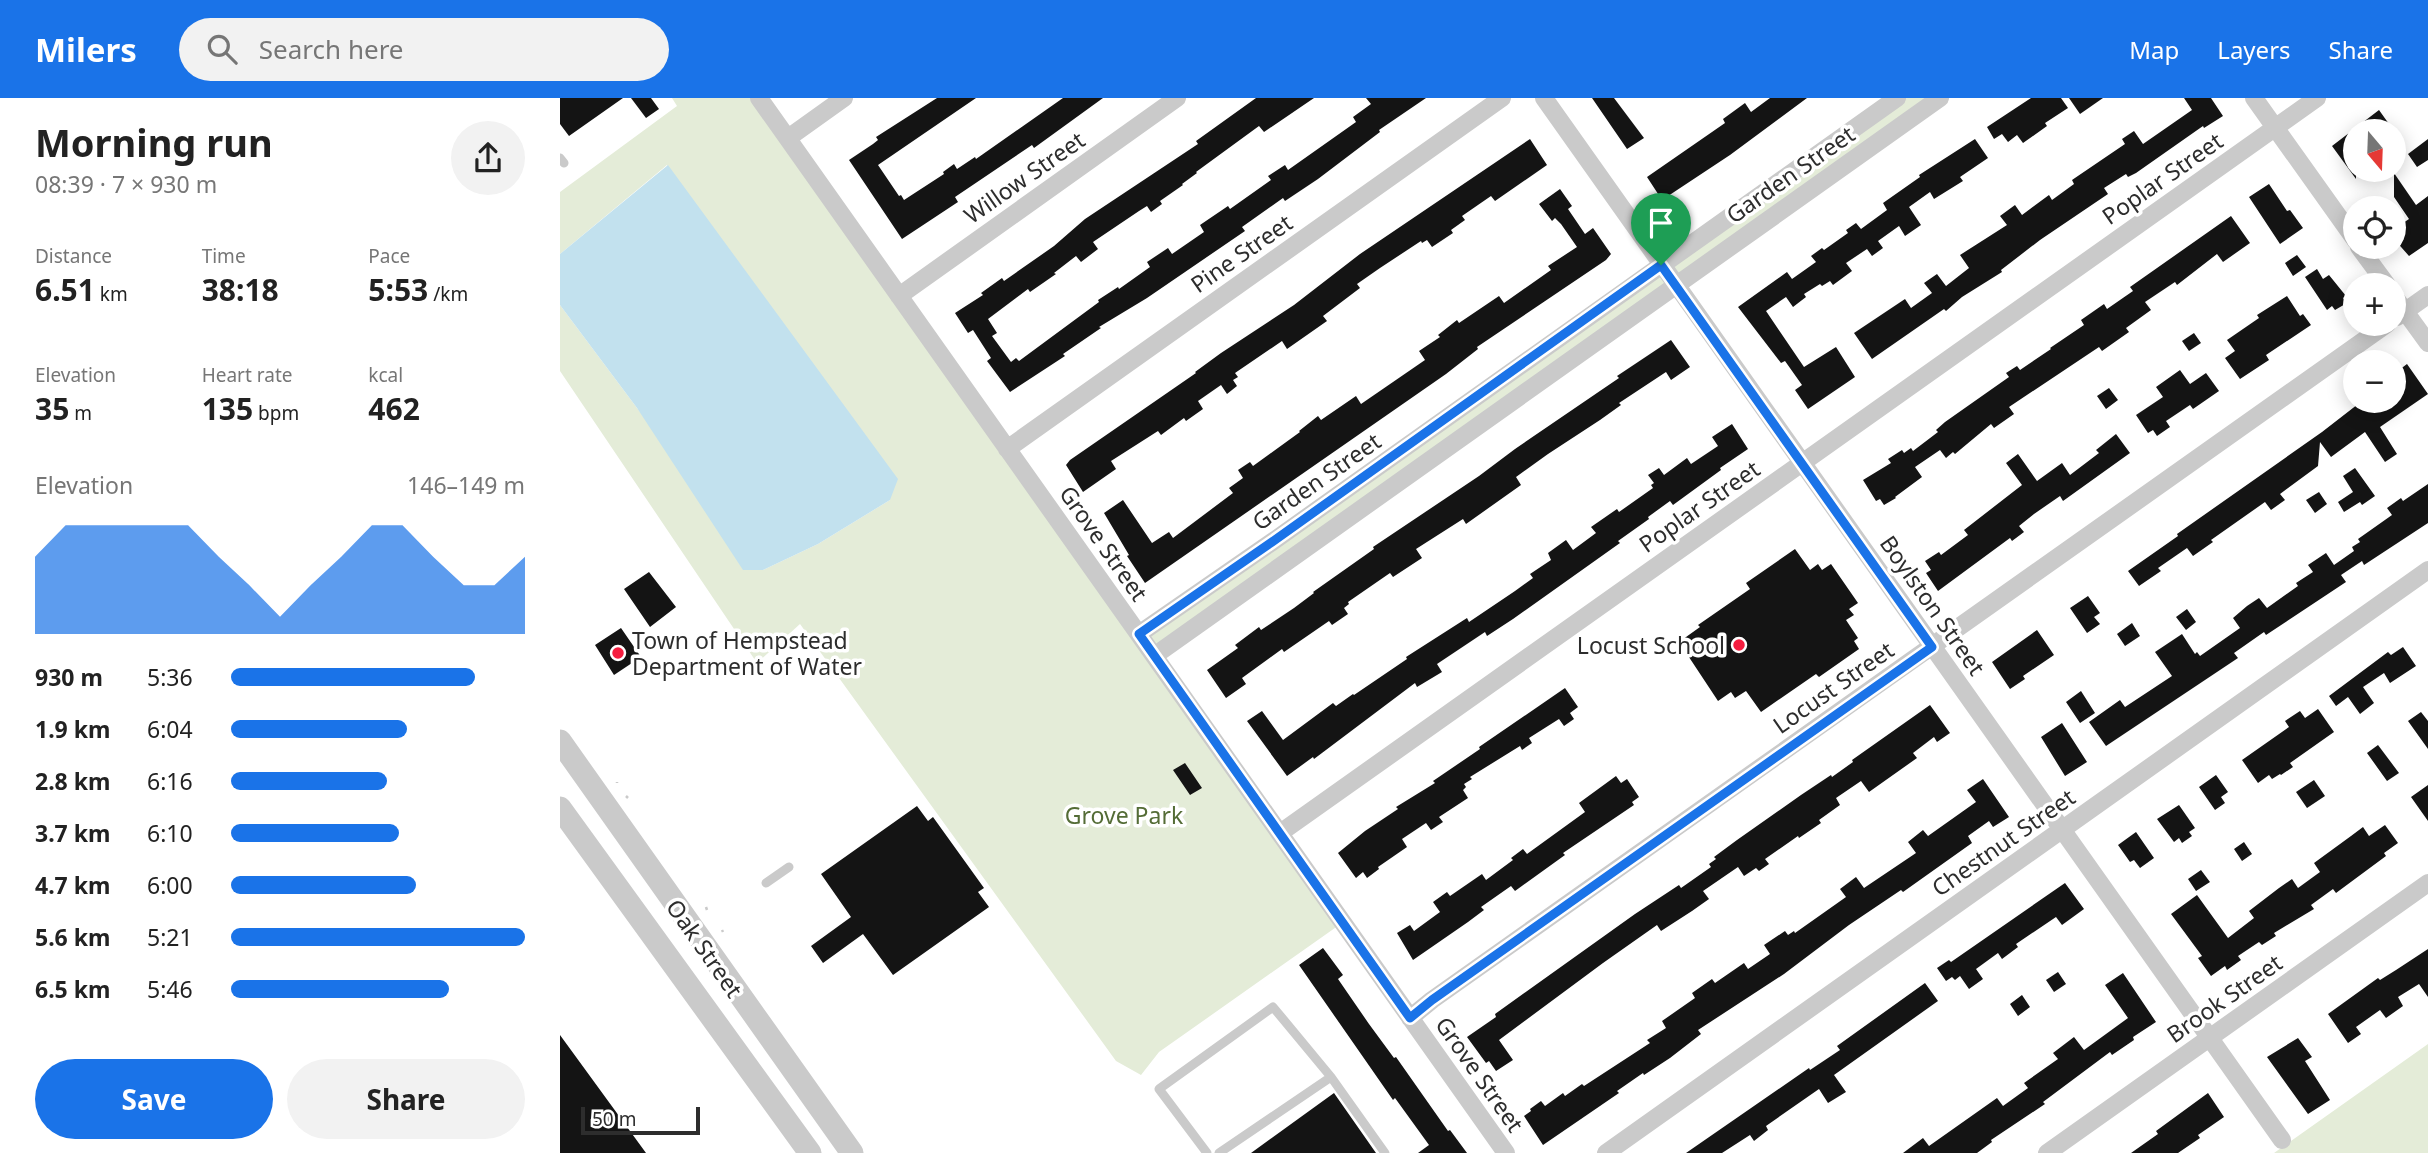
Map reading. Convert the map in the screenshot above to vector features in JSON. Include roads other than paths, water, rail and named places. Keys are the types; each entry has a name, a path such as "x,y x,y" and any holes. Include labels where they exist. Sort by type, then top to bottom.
{"street":[{"name":"Grove Street","path":"759,98 1506,1153"},
{"path":"788,138 844,98"},
{"name":"Willow Street","path":"899,296 1177,98"},
{"name":"Pine Street","path":"1007,449 1502,98"},
{"name":"Boylston Street","path":"1544,98 2282,1140"},
{"name":"Garden Street","path":"1139,634 1897,98"},
{"name":"Garden Street","path":"1154,656 1676,285 1915,105 1940,98"},
{"path":"2254,98 2343,223"},
{"name":"Poplar Street","path":"1280,833 2318,98"},
{"path":"2406,311 2428,295"},
{"path":"2406,321 2428,344"},
{"name":"Locust Street","path":"1410,1018 2370,336"},
{"path":"1494,384 1510,403"},
{"name":"Chestnut Street","path":"1606,1153 2428,570"},
{"name":"Oak Street","path":"560,741 852,1153"},
{"name":"Oak Street","path":"560,808 810,1153"},
{"name":"Brook Street","path":"2048,1153 2428,883"},
{"path":"668,957 695,935"}],"lane":[{"path":"766,883 789,867"},
{"path":"1207,1153 1159,1089 1273,1007 1331,1077 1385,1153"},
{"path":"1219,1153 1331,1077"}],"water":[{"path":"668,165 898,479 890,500 818,544 763,570 743,570 637,408 560,305 560,254"}],"place":[{"name":"Locust School","path":"1739,645"},
{"name":"Town of Hempstead Department of Water","path":"618,653"}],"park label":[{"name":"Grove Park","path":"1124,815"}]}
